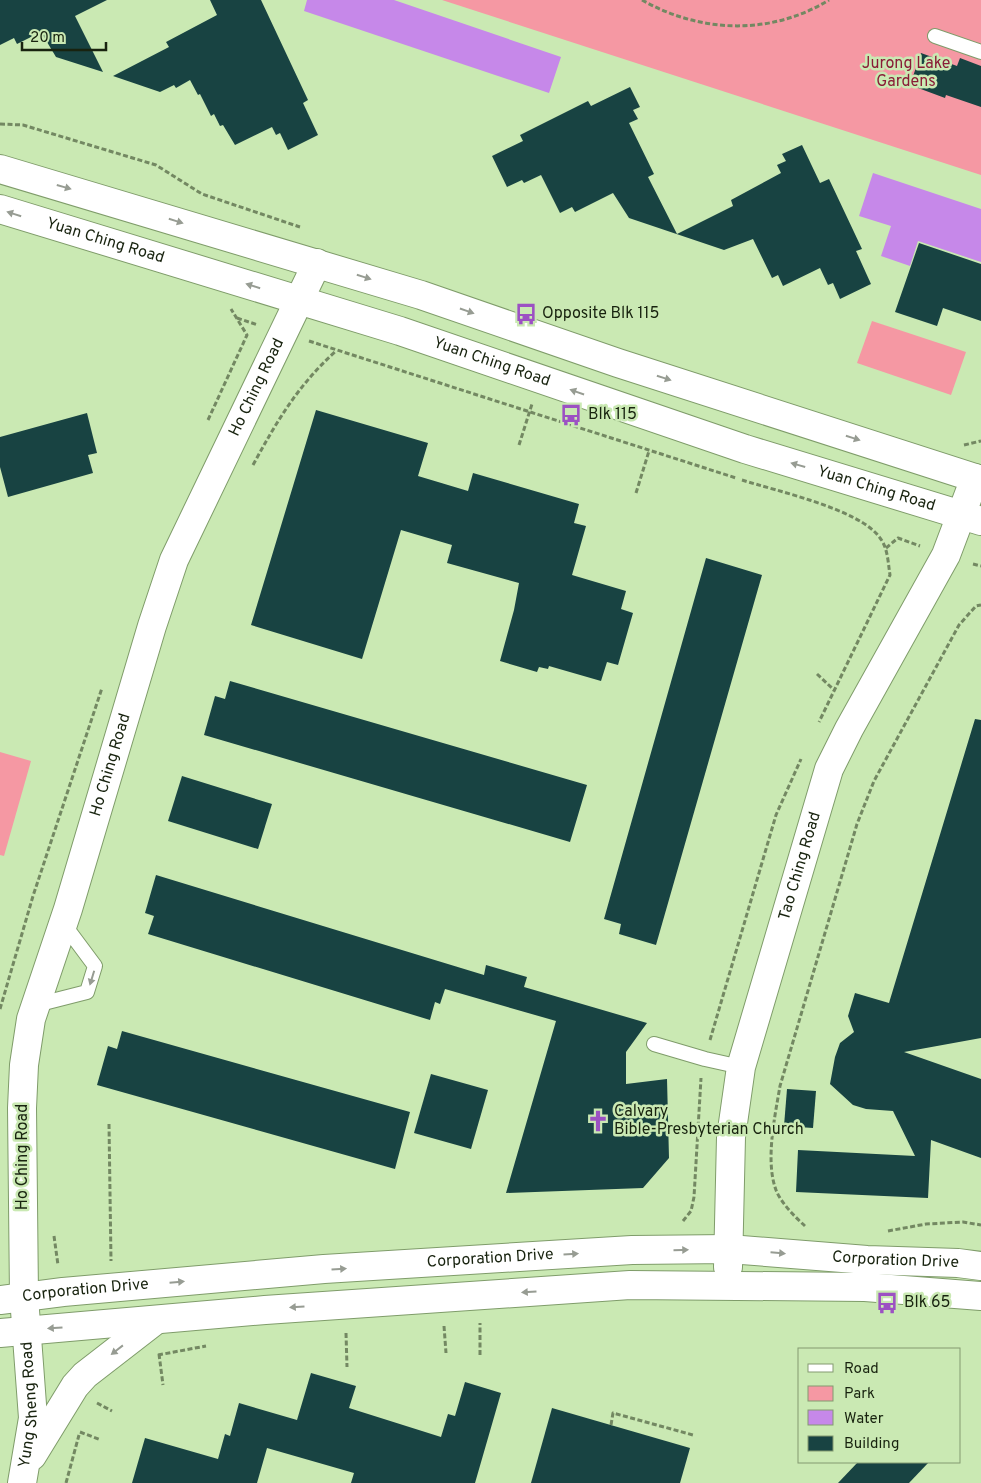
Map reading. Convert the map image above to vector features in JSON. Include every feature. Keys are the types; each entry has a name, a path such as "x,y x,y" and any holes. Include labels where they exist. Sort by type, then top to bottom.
{"street":[{"path":"0,169 421,295 618,363 979,476"},
{"name":"Yuan Ching Road","path":"0,209 400,331 745,450 971,518"},
{"name":"Ho Ching Road","path":"12,1298 24,1065 31,1019 63,923 146,645 174,560 317,263"},
{"name":"Tao Ching Road","path":"726,1286 730,1249 731,1138 741,1067 829,769 849,729 946,555 971,518 979,476"},
{"name":"Corporation Drive","path":"12,1298 324,1270 632,1250 730,1249 867,1260 958,1263 981,1266"},
{"name":"Corporation Drive","path":"0,1332 345,1304 630,1286 865,1287 981,1296"},
{"name":"Yung Sheng Road","path":"12,1298 26,1330 33,1418 25,1473"},
{"path":"25,1473 75,1386 85,1375 156,1320"}],"lane":[{"path":"935,36 981,52"},
{"path":"36,1005 87,992 95,966 63,923"},
{"path":"654,1044 741,1067"}],"path":[{"path":"642,0 665,13 701,22 754,27 809,12 828,0"},
{"path":"206,424 247,335 229,306"},
{"path":"249,474 277,422 306,380 336,351 838,510 856,519 880,538 886,548 890,575 817,725"},
{"path":"519,445 540,380"},
{"path":"636,493 649,451"},
{"path":"810,1230 796,1219 776,1191 771,1167 774,1119 780,1086 855,833 874,781 959,625 976,606 981,605"},
{"path":"817,674 834,690"},
{"path":"0,1009 33,896 104,683"},
{"path":"678,1226 691,1211 694,1197 698,1106 705,1059 776,815 804,752"},
{"path":"109,1124 111,1264"},
{"path":"884,1231 926,1224 963,1222 981,1225"},
{"path":"53,1226 60,1272"},
{"path":"345,1304 347,1367"},
{"path":"480,1316 480,1355"},
{"path":"443,1318 446,1353"},
{"path":"152,1358 159,1354 214,1344"},
{"path":"159,1354 163,1385"},
{"path":"91,1409 97,1397"},
{"path":"94,1402 112,1411"},
{"path":"611,1425 613,1413 693,1435"},
{"path":"66,1483 84,1424"},
{"path":"80,1432 101,1440"}],"green space":[{"name":"Jurong Lake Gardens","path":"442,0 981,0 981,175"},
{"path":"872,321 966,352 951,395 857,363"},
{"path":"0,752 31,761 4,856 0,855"}],"water":[{"path":"307,0 394,0 561,57 549,93 304,11"},
{"path":"873,173 981,209 981,262 918,241 910,266 881,256 891,226 859,216"}],"building":[{"path":"0,0 107,0 75,16 103,72 56,57 41,32 17,44 14,38 0,45"},
{"path":"210,0 261,0 308,100 303,103 318,135 288,150 280,133 276,135 272,127 235,145 223,125 220,126 214,114 211,116 200,94 198,95 190,80 176,88 174,85 160,92 113,76 169,47 166,42 217,15"},
{"path":"921,53 957,66 960,58 981,66 981,107 946,95 945,98 910,85"},
{"path":"630,87 640,107 633,110 638,119 629,123 654,174 648,177 677,234 733,206 731,200 781,173 777,165 786,161 782,154 802,145 820,183 829,179 862,249 856,251 871,284 840,299 833,283 828,285 820,268 783,286 778,275 772,278 753,239 724,250 629,218 613,193 575,212 572,207 560,213 541,175 524,183 522,180 507,187 492,156 523,141 520,135 588,101 591,106"},
{"path":"919,243 981,264 981,321 943,308 937,326 895,312"},
{"path":"316,410 428,443 418,476 468,491 473,473 579,504 574,523 586,526 572,575 626,591 621,609 633,613 618,665 607,662 601,681 549,666 548,669 539,667 537,672 500,661 514,610 519,583 447,563 452,545 401,530 362,659 251,625"},
{"path":"87,413 97,453 88,455 93,473 8,497 0,467 0,437"},
{"path":"706,558 762,575 656,945 619,934 621,924 604,919"},
{"path":"230,681 587,785 570,842 204,735 215,696 225,699"},
{"path":"975,719 981,720 981,1038 904,1052 981,1079 981,1158 931,1140 928,1198 796,1192 798,1150 915,1156 893,1111 866,1109 853,1105 830,1084 835,1057 840,1043 854,1032 848,1016 855,993 889,1003"},
{"path":"182,776 272,804 258,849 168,821"},
{"path":"156,875 484,975 486,965 527,977 524,987 647,1023 626,1052 626,1084 667,1079 669,1158 643,1188 506,1193 556,1021 445,989 440,1004 435,1002 430,1020 148,934 154,916 145,913"},
{"path":"122,1031 410,1112 395,1169 97,1085 108,1046 117,1049"},
{"path":"431,1074 488,1090 471,1149 414,1133"},
{"path":"787,1089 816,1091 813,1128 784,1126"},
{"path":"311,1373 356,1386 349,1408 441,1437 448,1414 455,1416 465,1382 501,1393 475,1483 351,1483 354,1473 267,1448 257,1483 132,1483 145,1438 218,1459 225,1434 230,1436 239,1403 297,1420"},
{"path":"552,1408 690,1448 680,1483 531,1483"},
{"path":"857,1463 928,1463 909,1483 838,1483"}],"place":[{"name":"Opposite Blk 115","path":"526,314"},
{"name":"Blk 115","path":"571,415"},
{"name":"Calvary Bible-Presbyterian Church","path":"598,1121"},
{"name":"Blk 65","path":"887,1303"}]}
